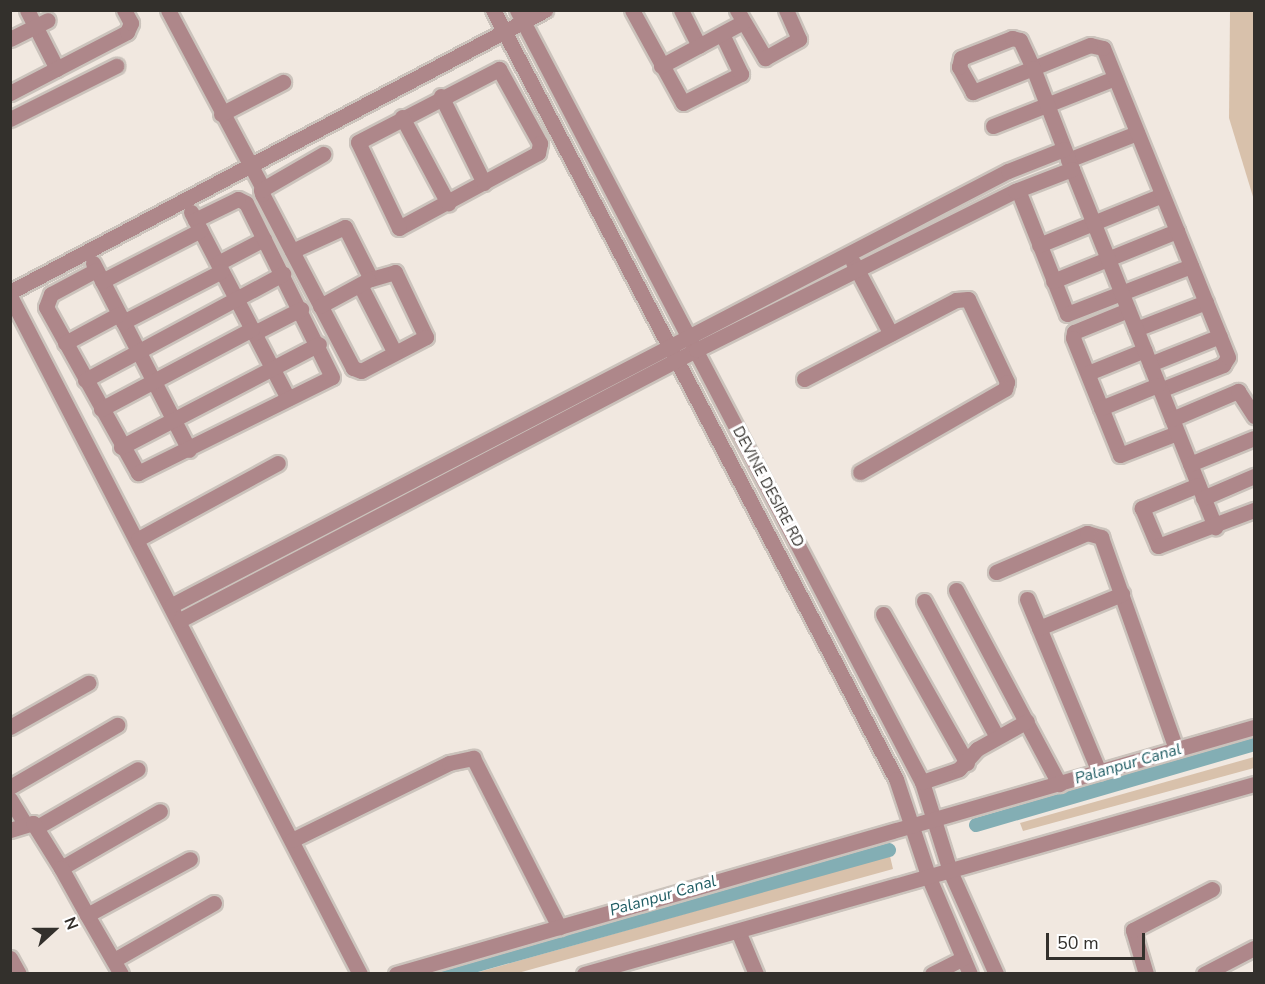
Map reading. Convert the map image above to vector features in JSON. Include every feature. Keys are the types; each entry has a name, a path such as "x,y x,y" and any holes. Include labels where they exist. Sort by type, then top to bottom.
{"street":[{"path":"27,10 42,23 57,69"},
{"path":"10,93 128,32 131,23 124,10"},
{"name":"DEVINE DESIRE RD","path":"493,10 896,779 915,825 928,878 970,974"},
{"path":"360,974 180,620 10,294 504,33 520,16 545,10"},
{"path":"632,10 680,101 689,103 741,74 722,34"},
{"path":"662,66 722,34 740,16 765,58 799,39 786,10"},
{"path":"169,11 221,114 262,187 292,251 320,306 354,370 426,337 427,330 392,269 320,306"},
{"path":"686,12 699,46"},
{"name":"DEVINE DESIRE RD","path":"520,16 922,782 936,819 950,872 996,974"},
{"path":"10,39 42,23"},
{"path":"1101,408 1159,387 1227,362 1220,336 1100,44 1033,68 974,92 958,64 1017,38 1033,68 1068,159 1094,222 1108,259 1159,387 1174,426 1215,527"},
{"path":"10,119 116,66"},
{"path":"500,69 540,143 538,153 403,227 395,224 357,145 423,105 500,69"},
{"path":"993,126 1115,78"},
{"path":"411,81 423,105"},
{"path":"221,114 283,82"},
{"path":"441,96 484,183"},
{"path":"402,117 448,202"},
{"path":"172,605 375,500 481,454 761,309 849,255 985,183 1068,159 1137,133"},
{"path":"262,187 323,154"},
{"path":"761,309 857,270 1018,190 1068,159"},
{"path":"985,183 993,202"},
{"path":"1018,190 1067,314 1191,266"},
{"path":"1039,245 1162,195"},
{"path":"240,198 283,274 334,374 189,450 138,472 121,447 65,343 47,300 198,225 240,198"},
{"path":"185,200 288,398"},
{"path":"292,251 342,226 395,353"},
{"path":"1053,281 1177,231"},
{"path":"65,343 121,318 220,267 264,239"},
{"path":"87,252 189,450"},
{"path":"849,255 891,334"},
{"path":"85,380 283,274"},
{"path":"804,379 891,334 968,299 1007,382 998,396 860,471"},
{"path":"1136,329 1206,302"},
{"path":"101,409 153,380 301,309"},
{"path":"1128,310 1074,332 1120,455 1238,391 1254,416"},
{"path":"1088,373 1220,336"},
{"path":"121,447 319,344"},
{"path":"1190,464 1254,438"},
{"path":"180,620 382,515 481,454"},
{"path":"138,539 279,463"},
{"path":"1254,476 1142,508 1161,548 1254,510"},
{"path":"375,500 382,515"},
{"path":"996,572 1087,533 1098,534 1122,594 1176,749"},
{"path":"305,536 313,551"},
{"path":"956,590 1059,783"},
{"path":"1039,628 1122,594"},
{"path":"1027,600 1099,772"},
{"path":"924,601 997,737"},
{"path":"883,614 967,763"},
{"path":"10,727 88,683"},
{"path":"922,782 967,763 997,737 1027,721"},
{"path":"10,787 117,725"},
{"path":"396,974 1254,727"},
{"path":"292,840 449,763 473,758 559,927"},
{"path":"10,830 31,825 138,769"},
{"path":"584,974 1254,784"},
{"path":"10,799 61,868 117,967 214,903"},
{"path":"61,868 160,811"},
{"path":"87,915 190,859"},
{"path":"1146,974 1133,930 1212,889"},
{"path":"738,930 756,974"},
{"path":"1204,974 1254,948"},
{"path":"10,958 19,974"},
{"path":"932,974 963,958"}],"shaded area":[{"path":"1230,11 1254,11 1254,200 1229,118"},
{"path":"1254,731 1254,739 1221,749 1004,811 1002,805"},
{"path":"1254,757 1254,768 1023,831 1020,823"},
{"path":"887,840 889,845 425,973"},
{"path":"890,856 893,869 518,973 475,973"}],"waterway":[{"name":"Palanpur Canal","path":"976,825 1254,744"},
{"name":"Palanpur Canal","path":"445,974 889,850"}]}
